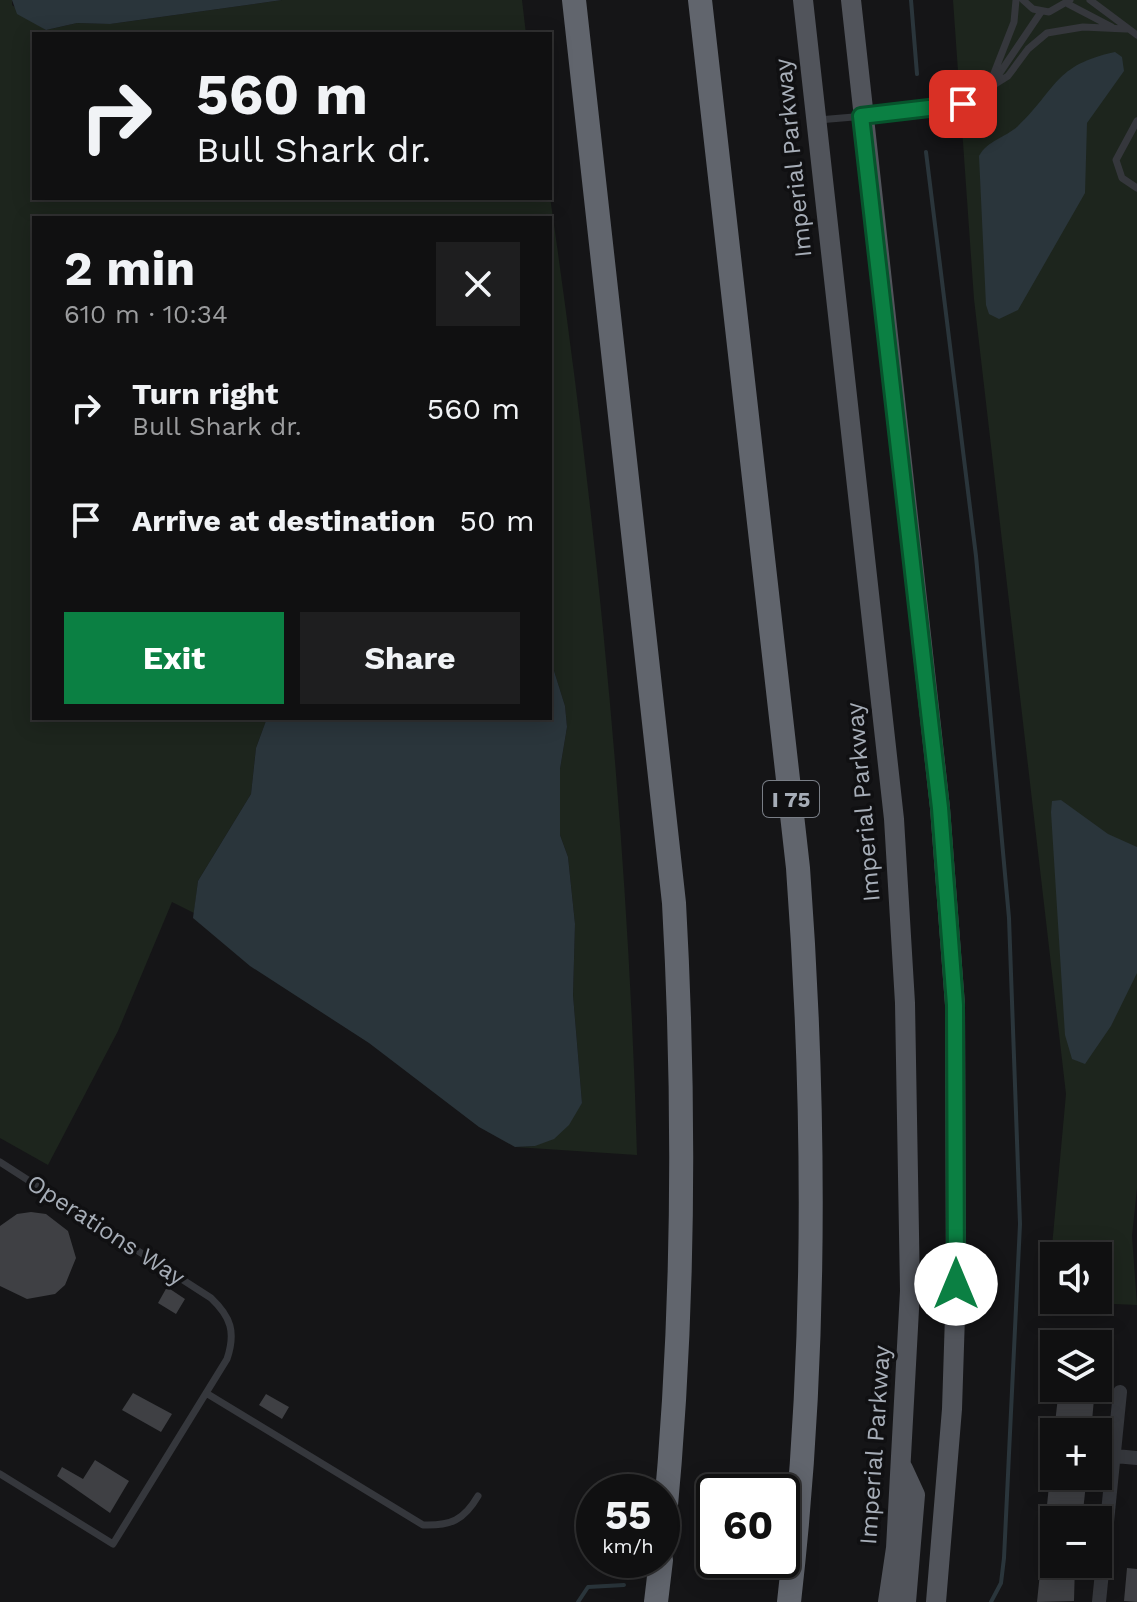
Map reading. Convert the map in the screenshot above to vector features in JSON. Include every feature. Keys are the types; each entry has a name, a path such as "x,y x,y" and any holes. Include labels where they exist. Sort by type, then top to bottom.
{"highway":[{"path":"574,0 661,768 675,919 680,1030 682,1238 668,1474"},
{"name":"I 75","path":"700,0 797,852 807,988 812,1100 810,1333 789,1602"},
{"path":"656,1602 659,1578"}],"main road":[{"name":"Imperial Parkway","path":"803,0 894,819 905,1003 910,1291 901,1465 888,1602"},
{"path":"851,0 861,116 940,808 955,1005 955,1315 952,1409 936,1602"},
{"path":"901,1465 915,1495 906,1602"}],"street":[{"path":"1099,1602 1120,1392"},
{"path":"1115,1456 1137,1458"}],"lane":[{"path":"987,91 1014,22 1016,0"},
{"path":"1023,0 1041,12 1057,10 1069,2 1116,29"},
{"path":"1090,0 1137,35"},
{"path":"987,91 1041,12"},
{"path":"814,120 937,110 963,104 1008,76 1028,49 1047,33 1083,27 1126,29"},
{"path":"1137,121 1116,160 1122,178 1137,188"},
{"name":"Operations Way","path":"0,1162 211,1298 226,1313 233,1341 227,1359 206,1393"},
{"path":"0,1474 113,1544 206,1393 423,1525 444,1526 465,1517 478,1496"}],"shaded area":[{"path":"0,0 12,0 12,5 46,30 77,23 110,24 282,0 522,0 526,32 32,32 32,200 550,200 582,435 618,794 637,1155 515,1147 535,1146 582,1103 573,995 575,924 568,857 560,835 560,769 567,727 565,706 552,664 552,216 32,216 32,720 266,720 256,748 251,794 198,881 194,913 172,902 118,1031 48,1165 0,1138"},
{"path":"12,0 282,0 110,24 77,23 46,30 17,14"},
{"path":"953,0 1137,0 1137,1188 1132,1236 1137,1305 1112,1304 1112,1242 1052,1242 1066,1094 974,299"},
{"path":"1115,52 1122,57 1124,71 1087,123 1085,193 1018,310 999,319 989,314 986,305 979,156 987,146 1018,126 1068,71 1095,57"},
{"path":"552,664 565,706 567,727 560,769 560,835 568,857 575,924 573,995 582,1103 569,1125 554,1139 535,1146 515,1147 479,1127 369,1043 250,966 193,918 198,881 251,794 256,748 266,720 552,720"},
{"path":"1061,800 1108,834 1137,847 1137,973 1111,1026 1085,1064 1072,1059 1065,1035 1051,812 1052,801"}],"building":[{"path":"17,1214 46,1214 68,1231 76,1258 65,1285 55,1294 27,1299 0,1286 0,1226"},
{"path":"167,1287 185,1299 176,1314 158,1303"},
{"path":"133,1393 172,1414 161,1432 122,1410"},
{"path":"266,1394 289,1407 282,1419 259,1405"},
{"path":"1057,1402 1094,1402 1092,1418 1056,1418"},
{"path":"95,1460 129,1481 110,1513 57,1476 62,1467 83,1479"},
{"path":"1049,1490 1085,1490 1084,1506 1047,1506"},
{"path":"1127,1568 1137,1569 1137,1602 1124,1601"},
{"path":"1040,1573 1040,1578 1075,1578 1074,1601 1037,1602"}],"waterway":[{"path":"911,0 917,74"},
{"path":"926,152 976,556 1009,918 1020,1224 1004,1558 1001,1583 991,1602"},
{"path":"578,1602 588,1587 624,1585"}],"route":[{"path":"956,1284 955,1005 940,808 861,116 937,110 963,104"}]}
